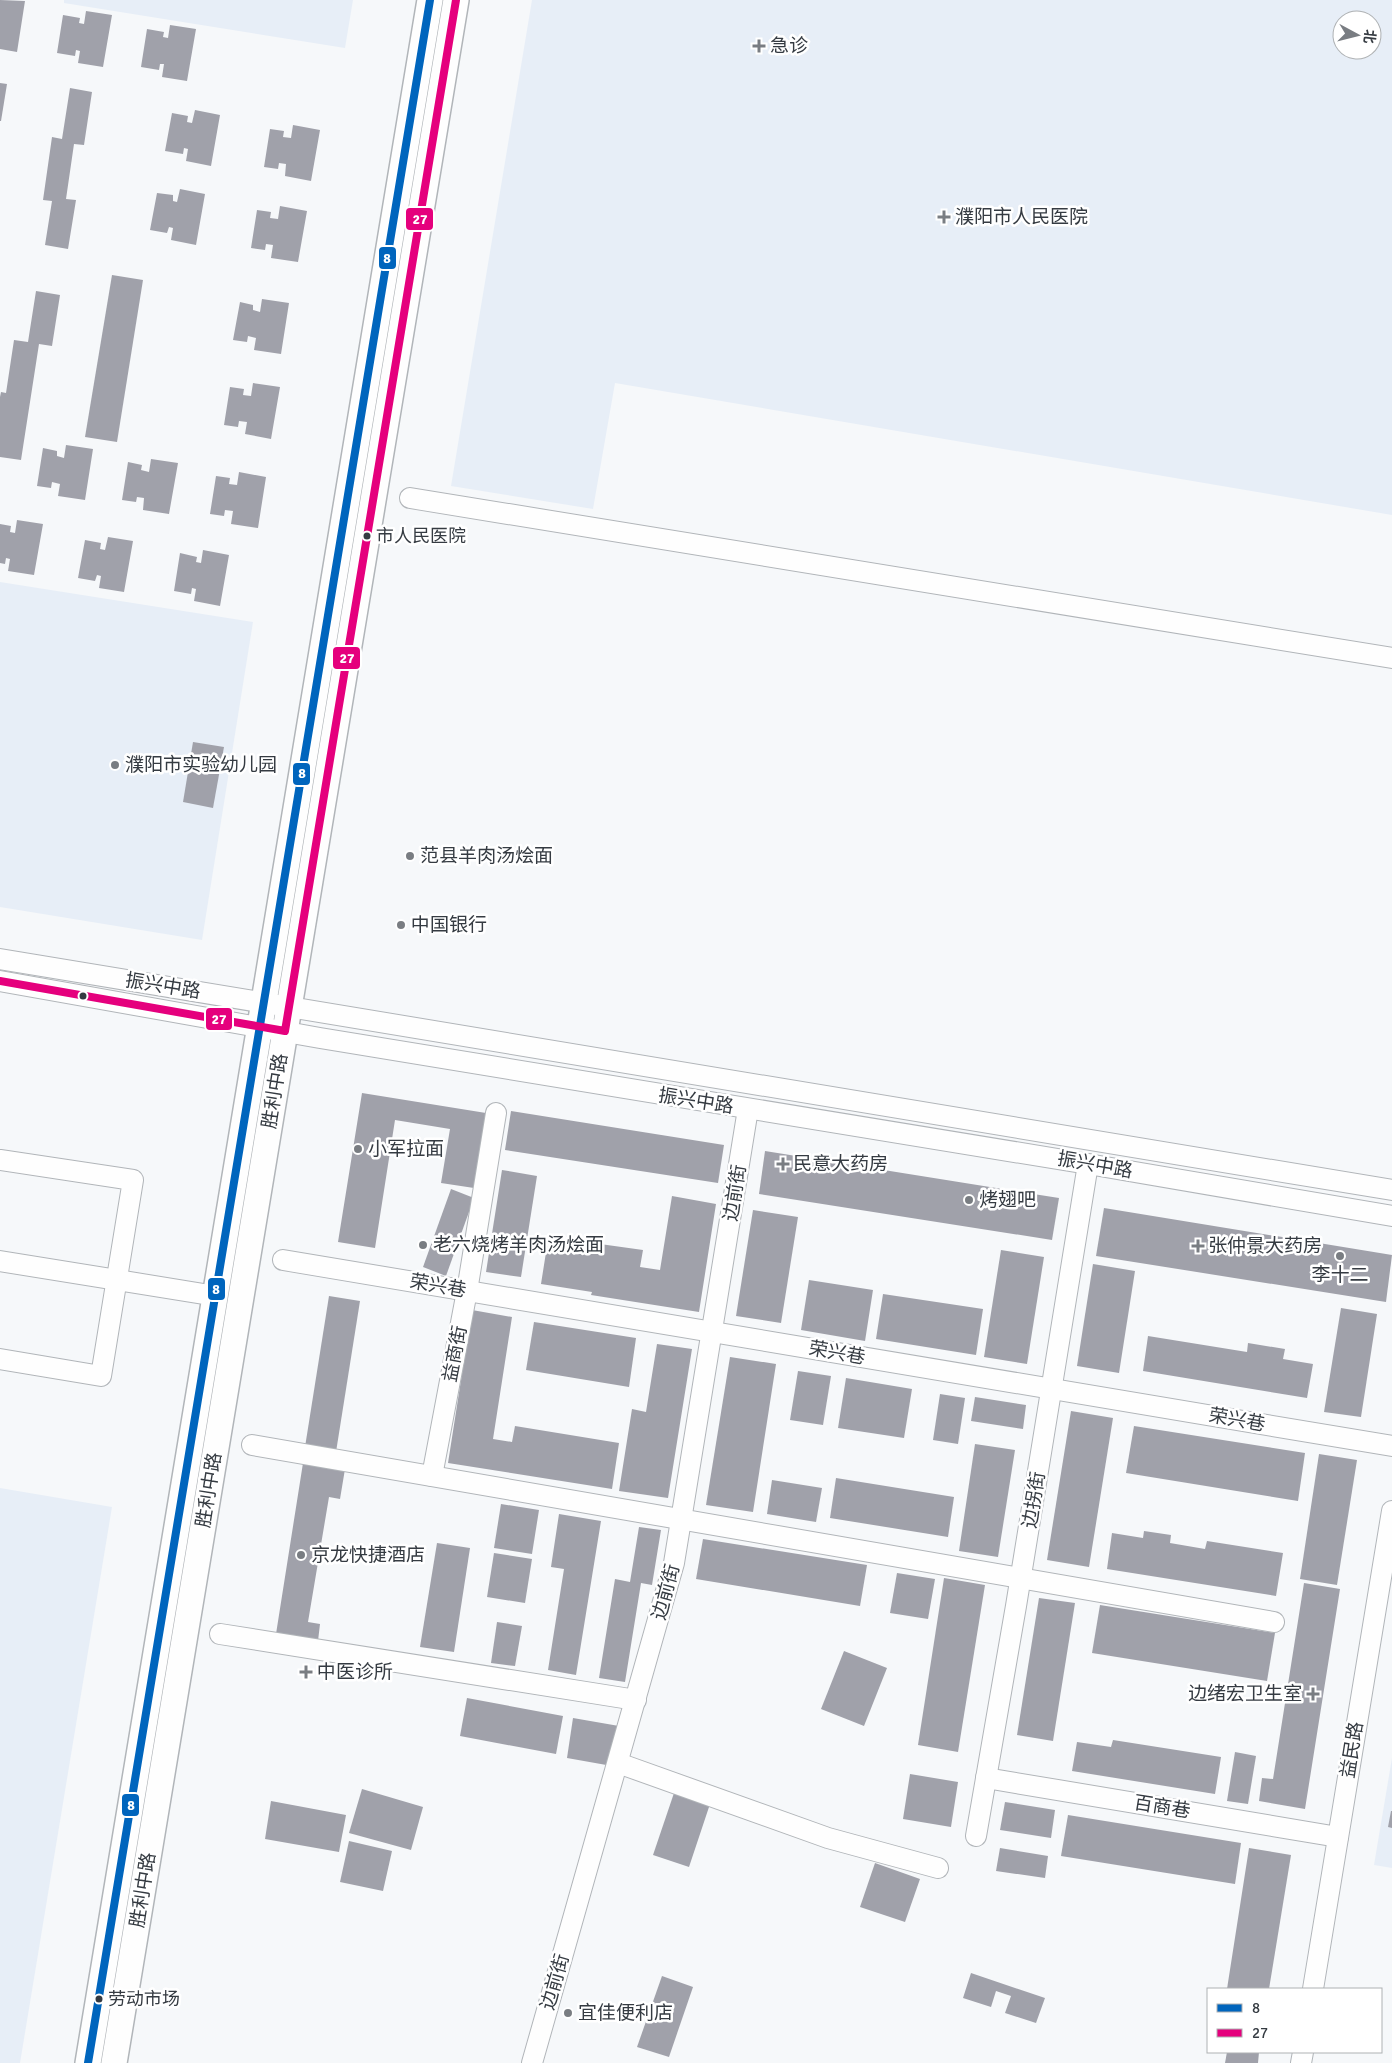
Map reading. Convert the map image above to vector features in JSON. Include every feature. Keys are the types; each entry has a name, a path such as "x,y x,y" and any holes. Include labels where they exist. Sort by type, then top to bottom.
{"main road":[{"name":"胜利中路","path":"88,2063 430,0"},
{"name":"胜利中路","path":"114,2063 456,0"}],"street":[{"path":"410,498 1392,658"},
{"name":"振兴中路","path":"0,959 1392,1190"},
{"name":"振兴中路","path":"0,981 260,1027 1392,1216"},
{"name":"边前街","path":"532,2063 674,1563 748,1109"},
{"name":"益商街","path":"432,1476 467,1291 496,1113"},
{"path":"0,1160 132,1180 101,1376 0,1359"},
{"name":"边拐街","path":"976,1836 1021,1578 1088,1164"},
{"name":"荣兴巷","path":"283,1260 1392,1446"},
{"path":"0,1261 216,1296"},
{"path":"252,1445 1274,1622"},
{"name":"益民路","path":"1313,1988 1392,1511"},
{"path":"220,1634 636,1700"},
{"path":"618,1764 828,1838 938,1868"},
{"name":"百商巷","path":"986,1778 1338,1837"}],"shaded area":[{"path":"64,0 353,0 345,48 64,3"},
{"name":"濮阳市人民医院","path":"532,0 1392,0 1392,515 615,383 593,509 451,486"},
{"name":"濮阳市实验幼儿园","path":"0,582 253,622 202,940 0,907"},
{"path":"0,1488 112,1507 20,2063 0,2063"},
{"path":"1392,1758 1392,1868 1374,1865"}],"building":[{"path":"0,0 25,1 17,52 0,49"},
{"path":"86,11 112,15 103,67 78,63 80,51 76,50 75,56 57,53 63,15 80,18 79,23 84,24"},
{"path":"170,25 196,29 187,81 162,77 164,64 160,64 159,70 141,67 147,29 164,32 163,37 168,38"},
{"path":"0,83 7,84 1,121 0,121"},
{"path":"70,88 92,92 84,145 74,144 66,199 76,200 68,249 45,245 52,201 43,200 52,137 62,139"},
{"path":"195,110 220,115 211,166 186,161 188,149 184,148 183,154 165,151 172,113 188,116 187,122 192,123"},
{"path":"293,125 320,130 311,181 285,176 286,164 279,163 278,169 264,167 270,129 284,131 283,137 291,138"},
{"path":"180,189 205,194 196,245 171,240 173,228 169,227 167,233 150,230 157,193 173,195 173,201 177,202"},
{"path":"280,206 307,211 298,262 271,258 273,245 266,244 265,250 251,248 257,210 271,212 270,218 278,219"},
{"path":"112,275 143,280 117,442 85,437"},
{"path":"36,291 60,295 52,346 39,344 21,460 0,457 1,392 6,393 14,340 28,342"},
{"path":"262,299 289,303 281,354 254,350 256,338 248,336 247,342 233,340 240,302 253,305 253,310 260,312"},
{"path":"253,383 280,387 271,439 245,434 247,422 239,421 238,427 224,425 230,387 244,389 243,395 251,396"},
{"path":"66,445 93,449 85,500 58,496 60,484 52,482 51,488 37,486 43,448 57,451 57,456 64,458"},
{"path":"151,459 178,463 169,514 143,510 144,498 137,497 136,502 122,500 128,462 142,465 141,470 149,472"},
{"path":"239,472 266,477 258,528 231,524 233,511 225,510 224,516 210,514 216,476 230,478 229,484 237,485"},
{"path":"17,520 43,524 34,575 8,571 10,559 6,558 5,564 0,563 0,524 11,526 10,532 15,533"},
{"path":"108,537 133,541 124,592 99,588 101,576 97,575 95,581 78,578 85,540 101,543 100,549 105,550"},
{"path":"203,550 229,555 220,606 194,601 196,589 192,588 191,594 174,591 180,553 197,557 196,562 201,563"},
{"path":"193,742 224,747 213,808 183,802"},
{"path":"362,1093 486,1113 474,1188 441,1183 450,1129 395,1120 375,1248 338,1242"},
{"path":"511,1111 724,1145 718,1183 505,1150"},
{"path":"765,1151 1059,1198 1052,1240 759,1194"},
{"path":"502,1170 537,1176 521,1277 486,1272"},
{"path":"451,1189 474,1198 446,1276 423,1267"},
{"path":"672,1196 716,1204 699,1312 591,1295 592,1292 541,1284 547,1246 598,1254 600,1244 643,1250 640,1267 660,1270"},
{"path":"1104,1208 1392,1255 1386,1302 1096,1256"},
{"path":"753,1210 798,1217 781,1323 736,1316"},
{"path":"1001,1250 1044,1257 1027,1364 984,1357"},
{"path":"1093,1264 1135,1271 1119,1373 1077,1366"},
{"path":"809,1280 873,1290 865,1341 801,1330"},
{"path":"883,1294 983,1309 976,1355 876,1339"},
{"path":"329,1296 360,1301 336,1452 305,1447"},
{"path":"1341,1308 1377,1314 1361,1417 1324,1412"},
{"path":"472,1310 512,1317 493,1439 512,1442 515,1426 619,1443 612,1489 448,1463"},
{"path":"534,1322 636,1338 629,1387 526,1370"},
{"path":"1148,1336 1247,1352 1248,1343 1285,1349 1283,1359 1313,1364 1307,1398 1143,1371"},
{"path":"657,1344 692,1349 668,1498 619,1491 632,1409 646,1412"},
{"path":"730,1357 776,1364 753,1512 706,1505"},
{"path":"798,1371 831,1376 823,1425 790,1420"},
{"path":"846,1378 912,1389 904,1438 838,1428"},
{"path":"940,1394 965,1398 958,1444 933,1440"},
{"path":"975,1397 1026,1405 1023,1429 971,1421"},
{"path":"1071,1411 1113,1418 1089,1567 1047,1560"},
{"path":"1134,1426 1305,1453 1298,1501 1126,1473"},
{"path":"975,1444 1015,1450 998,1557 959,1551"},
{"path":"1319,1454 1357,1460 1337,1585 1300,1579"},
{"path":"303,1463 345,1469 340,1499 329,1497 308,1622 320,1624 318,1641 276,1634"},
{"path":"836,1478 954,1497 948,1537 830,1518"},
{"path":"772,1480 822,1488 816,1522 767,1514"},
{"path":"501,1504 539,1510 532,1554 494,1548"},
{"path":"559,1514 601,1521 576,1675 548,1670 564,1569 551,1567"},
{"path":"639,1527 661,1530 652,1585 641,1583 625,1682 599,1678 615,1579 630,1582"},
{"path":"1144,1531 1171,1535 1170,1543 1205,1549 1207,1541 1283,1553 1276,1596 1107,1569 1112,1533 1143,1538"},
{"path":"703,1539 867,1565 860,1606 696,1579"},
{"path":"437,1543 470,1548 454,1652 420,1647"},
{"path":"494,1553 532,1559 525,1603 487,1597"},
{"path":"897,1573 935,1579 928,1619 890,1613"},
{"path":"944,1578 985,1585 958,1752 918,1745"},
{"path":"1304,1583 1340,1589 1305,1809 1259,1801 1262,1778 1273,1779"},
{"path":"1039,1598 1075,1603 1053,1741 1017,1735"},
{"path":"1100,1605 1275,1633 1267,1681 1092,1653"},
{"path":"497,1622 522,1626 515,1666 491,1663"},
{"path":"844,1651 887,1668 864,1726 821,1709"},
{"path":"467,1698 563,1716 556,1754 460,1736"},
{"path":"573,1718 619,1726 612,1766 567,1758"},
{"path":"1113,1740 1221,1757 1215,1794 1072,1771 1077,1742 1111,1747"},
{"path":"1235,1752 1256,1756 1248,1804 1227,1801"},
{"path":"910,1774 958,1782 951,1827 903,1819"},
{"path":"362,1789 423,1807 411,1850 349,1833"},
{"path":"674,1793 710,1804 689,1867 653,1855"},
{"path":"271,1801 346,1815 339,1852 265,1839"},
{"path":"1005,1802 1055,1810 1051,1838 1000,1830"},
{"path":"1392,1811 1392,1828 1388,1827"},
{"path":"1068,1815 1241,1843 1235,1884 1061,1856"},
{"path":"349,1841 392,1851 383,1891 340,1882"},
{"path":"1000,1848 1048,1856 1045,1878 996,1871"},
{"path":"1249,1848 1291,1855 1269,1988 1227,1988"},
{"path":"875,1863 920,1879 905,1922 860,1907"},
{"path":"971,1973 1045,1998 1036,2023 1005,2013 1011,1996 996,1991 991,2007 963,1998"},
{"path":"662,1976 693,1987 669,2057 637,2047"},
{"path":"1227,2053 1259,2053 1258,2063 1225,2063"}],"transit line":[{"name":"8","path":"88,2063 430,0"},
{"name":"27","path":"0,981 285,1031 456,0"}],"place":[{"name":"急诊","path":"759,46"},
{"name":"濮阳市人民医院","path":"944,217"},
{"name":"市人民医院","path":"367,536"},
{"name":"濮阳市实验幼儿园","path":"115,765"},
{"name":"范县羊肉汤烩面","path":"410,856"},
{"name":"中国银行","path":"401,925"},
{"name":"小军拉面","path":"358,1149"},
{"name":"民意大药房","path":"783,1164"},
{"name":"烤翅吧","path":"969,1200"},
{"name":"老六烧烤羊肉汤烩面","path":"423,1245"},
{"name":"张仲景大药房","path":"1198,1246"},
{"name":"李十二","path":"1340,1256"},
{"name":"京龙快捷酒店","path":"301,1555"},
{"name":"中医诊所","path":"306,1672"},
{"name":"边绪宏卫生室","path":"1313,1694"},
{"name":"劳动市场","path":"99,1999"},
{"name":"宜佳便利店","path":"568,2013"}]}
